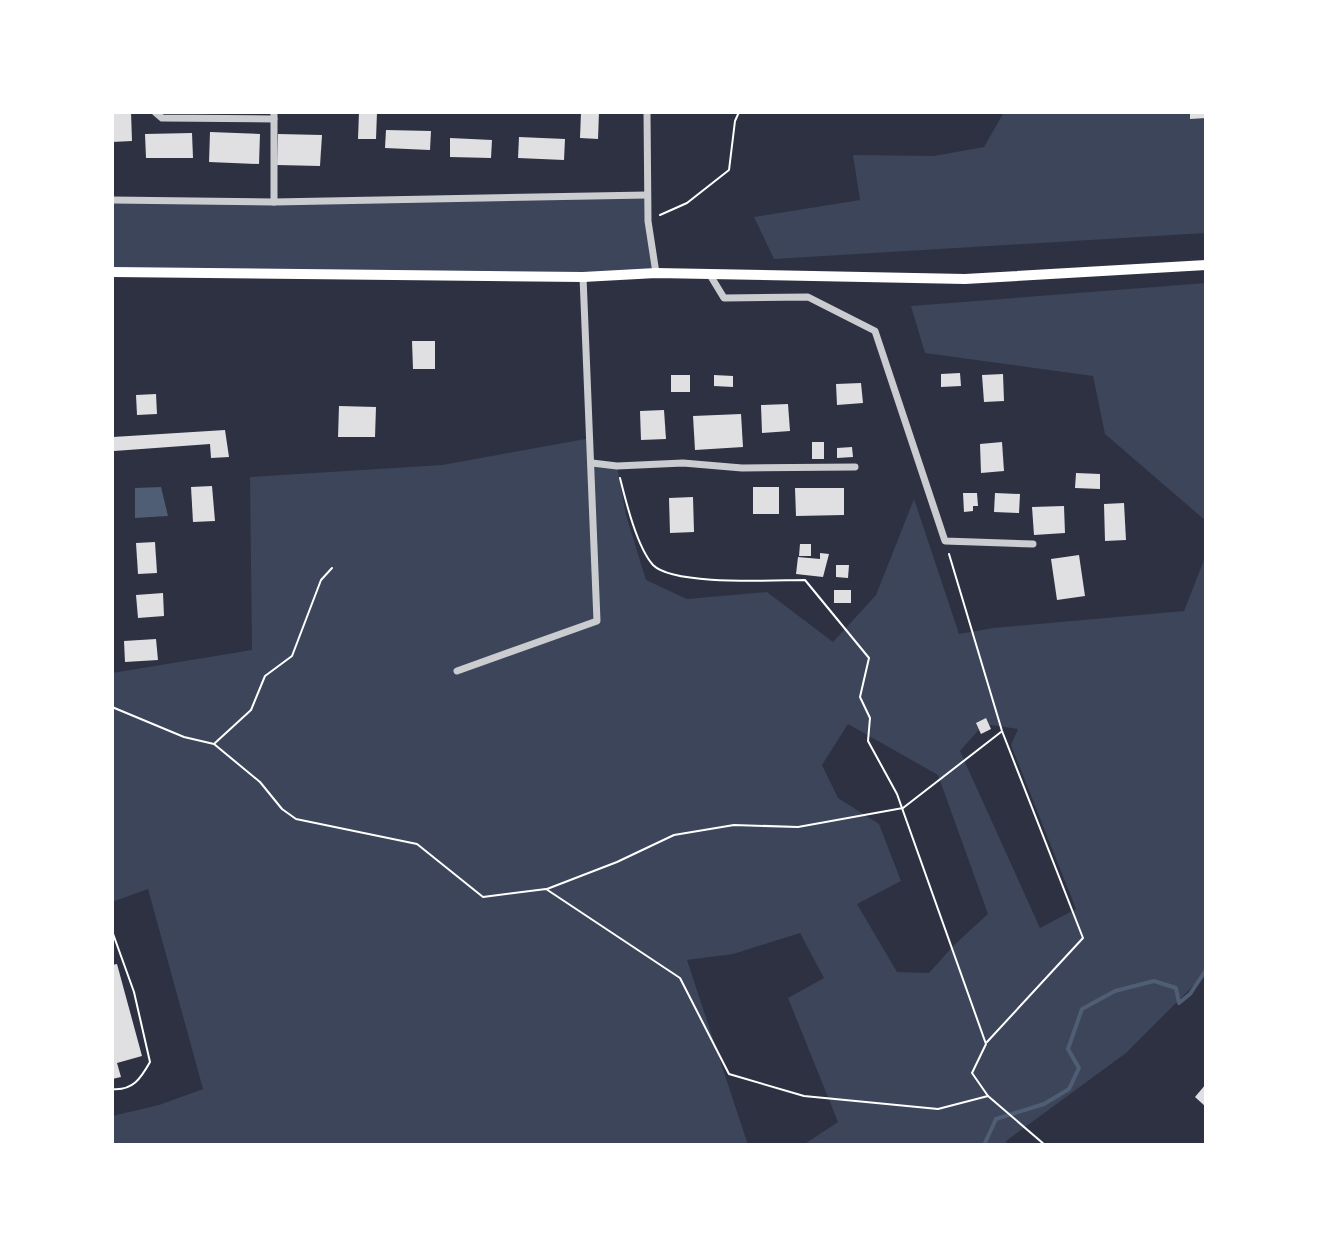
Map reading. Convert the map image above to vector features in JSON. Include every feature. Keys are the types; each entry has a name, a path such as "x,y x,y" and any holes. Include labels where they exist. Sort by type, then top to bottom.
{"main road":[{"path":"112,272 583,277 656,273 965,279 1206,265"}],"street":[{"path":"155,112 162,118 274,116 274,202"},
{"path":"647,112 648,221 656,273"},
{"path":"112,200 274,202 647,195"},
{"path":"710,275 724,298 808,297 875,331 945,541 1033,544"},
{"path":"457,671 597,621 583,277"},
{"path":"592,463 617,466 683,463 742,468 855,467"}],"path":[{"path":"648,221 687,203 729,170 735,121 739,112"},
{"path":"617,466 633,524 652,564 663,572 694,579 805,580 869,658 860,697 870,718 868,741 903,808 986,1044"},
{"path":"945,541 1002,731 1083,938 986,1044 972,1073 988,1096 1045,1145"},
{"path":"214,744 251,710 265,676 292,656 321,580 332,568"},
{"path":"112,707 184,737 214,744 260,782 282,809 296,819 417,844 483,897 546,889 617,862 674,835 734,825 798,827 903,808 1002,731"},
{"path":"546,889 680,978 729,1074 804,1096 938,1109 988,1096"},
{"path":"112,931 134,992 150,1062 140,1080 123,1090 112,1089"}],"shaded area":[{"path":"1004,112 1206,112 1206,233 774,259 754,217 860,200 853,155 934,156 984,147"},
{"path":"647,195 656,273 112,272 112,200 274,202"},
{"path":"1206,283 1206,521 1105,434 1093,376 925,353 911,306"},
{"path":"591,438 593,463 617,466 626,515 646,580 687,599 767,592 833,642 876,595 914,499 959,634 993,628 1184,611 1206,555 1206,973 1126,1053 1006,1141 1007,1145 803,1145 838,1122 788,998 824,978 800,933 733,954 687,960 748,1145 112,1145 112,1116 159,1105 203,1089 148,889 112,902 112,673 252,650 250,477 442,465","holes":["848,724 938,775 988,914 929,973 897,972 857,904 901,881 879,824 838,798 822,765","984,724 1018,729 1011,745 1076,909 1040,928 960,751"]},
{"path":"161,487 168,516 135,518 135,488"}],"building":[{"path":"112,112 131,112 132,141 112,142"},
{"path":"359,112 377,112 376,139 358,139"},
{"path":"581,112 599,112 598,139 580,138"},
{"path":"1190,112 1206,112 1206,118 1190,119"},
{"path":"386,130 431,131 430,150 385,148"},
{"path":"210,132 260,134 259,164 209,162"},
{"path":"192,133 193,158 146,158 145,134"},
{"path":"278,134 322,135 320,166 277,165"},
{"path":"519,137 565,139 564,160 518,158"},
{"path":"450,138 492,140 491,158 450,157"},
{"path":"412,341 435,341 435,369 413,369"},
{"path":"960,373 961,386 941,387 941,374"},
{"path":"1003,374 1004,401 984,402 982,375"},
{"path":"671,375 690,375 690,392 671,392"},
{"path":"714,375 733,376 733,387 714,386"},
{"path":"861,383 863,403 837,405 836,384"},
{"path":"156,394 157,414 137,415 136,395"},
{"path":"788,404 790,431 762,433 761,405"},
{"path":"339,406 376,407 375,437 338,437"},
{"path":"664,410 666,439 641,440 640,411"},
{"path":"741,414 743,447 695,450 693,416"},
{"path":"225,430 229,457 211,458 210,444 114,451 113,437"},
{"path":"812,442 824,442 824,459 812,459"},
{"path":"1002,442 1004,471 981,473 980,444"},
{"path":"852,447 853,457 837,458 837,448"},
{"path":"1076,473 1100,474 1100,489 1075,488"},
{"path":"212,486 215,521 193,522 191,487"},
{"path":"753,487 779,487 779,514 753,514"},
{"path":"795,488 844,488 844,515 796,516"},
{"path":"963,493 977,493 978,506 973,506 973,511 964,512"},
{"path":"995,493 1020,494 1019,513 994,512"},
{"path":"693,497 694,532 670,533 669,498"},
{"path":"1124,503 1126,540 1105,541 1104,504"},
{"path":"1064,506 1065,533 1034,535 1032,507"},
{"path":"155,542 157,573 138,574 136,543"},
{"path":"800,544 811,544 811,556 799,556"},
{"path":"820,553 829,554 823,577 796,574 798,557 820,559"},
{"path":"1079,555 1085,596 1057,600 1051,559"},
{"path":"836,565 849,565 848,578 836,577"},
{"path":"834,590 851,590 851,603 834,603"},
{"path":"163,593 164,616 138,618 136,595"},
{"path":"156,639 158,660 125,662 124,641"},
{"path":"986,718 991,729 981,734 976,723"},
{"path":"117,964 142,1056 117,1063 121,1077 112,1079 112,965"},
{"path":"1206,1084 1206,1107 1195,1097"}],"waterway":[{"path":"984,1145 996,1119 1044,1104 1069,1089 1079,1068 1068,1049 1082,1009 1115,991 1154,981 1176,988 1179,1003 1190,994 1206,970"}]}
